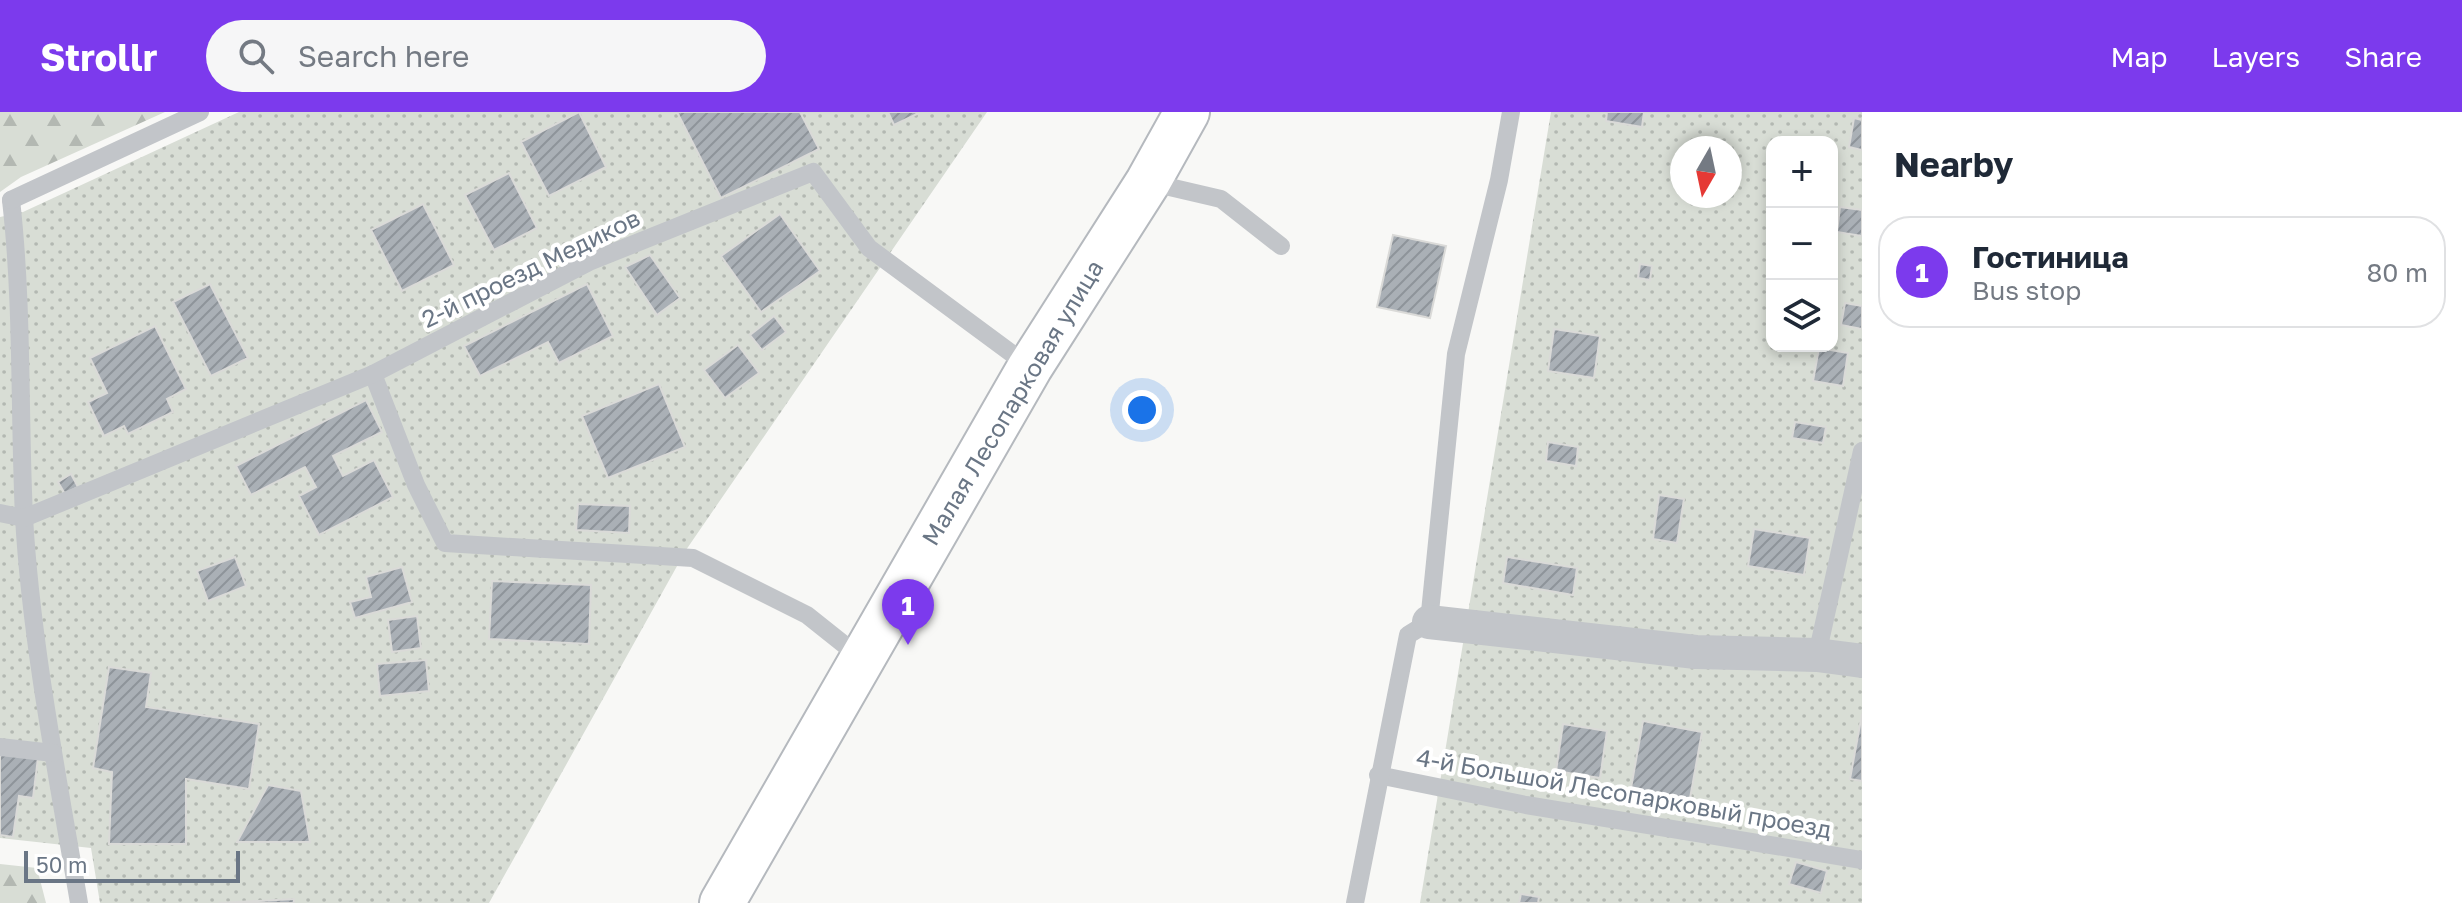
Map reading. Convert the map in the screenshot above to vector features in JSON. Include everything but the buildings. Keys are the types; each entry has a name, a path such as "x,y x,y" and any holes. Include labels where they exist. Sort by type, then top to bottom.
{"street":[{"name":"Малая Лесопарковая улица","path":"722,903 1030,367 1148,182 1187,112"},
{"path":"1429,622 1696,652 1817,655 1862,661"}],"lane":[{"path":"79,903 53,753 24,518 22,348 6,195 200,112"},
{"path":"1355,903 1408,635 1429,622 1456,354 1499,180 1511,112"},
{"name":"2-й проезд Медиков","path":"24,518 373,374 589,262 813,172 869,248 1030,367"},
{"path":"1148,182 1221,199 1281,246"},
{"path":"373,374 416,485 445,543 693,558 807,615 861,658"},
{"path":"1817,655 1862,451"},
{"path":"0,513 24,518"},
{"path":"0,747 53,753"},
{"name":"4-й Большой Лесопарковый проезд","path":"1378,775 1526,805 1862,860"}],"green space":[{"path":"0,112 165,112 21,177 0,192"},
{"path":"239,112 987,112 686,550 489,903 100,903 91,848 0,838 0,217 23,212"},
{"path":"1551,112 1862,112 1862,903 1420,903"},
{"path":"0,864 37,868 46,903 0,903"}],"place":[{"name":"Гостиница","path":"908,645"}]}
